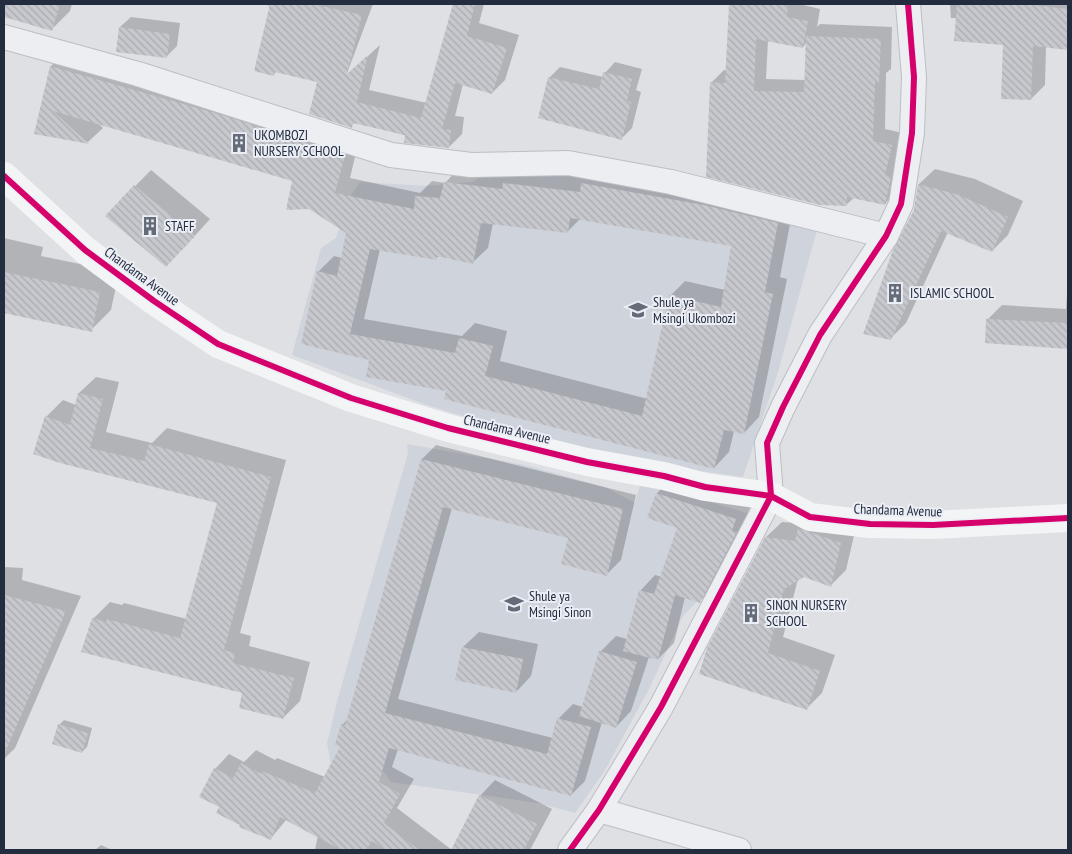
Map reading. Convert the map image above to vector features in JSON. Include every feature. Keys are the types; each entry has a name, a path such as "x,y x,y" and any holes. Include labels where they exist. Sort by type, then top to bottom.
{"street":[{"path":"570,850 599,810 662,707 771,496 767,443 783,407 820,335 886,236 901,204 912,133 914,78 908,4"},
{"path":"4,37 138,74 390,155 471,165 568,163 671,182 886,236"},
{"name":"Chandama Avenue","path":"4,176 85,250 154,302 218,344 351,398 448,428 587,462 664,476 705,487 771,496 810,517 870,524 933,525 1068,518"},
{"path":"599,810 739,850"}],"shaded area":[{"path":"589,173 817,230 778,372 743,477 636,462 537,439 427,405 292,355 321,248 336,238 347,201 360,182 427,186 472,182 483,175"},
{"path":"407,444 525,465 605,487 635,503 641,481 754,515 722,576 683,616 649,689 604,772 575,813 538,803 391,782 384,772 331,765 327,743 338,698 408,453"}],"building":[{"path":"4,4 60,4 52,31 4,17"},
{"path":"270,4 313,4 362,15 347,74 368,55 357,102 421,118 453,4 475,4 467,36 507,48 492,94 455,83 442,129 451,130 449,148 404,143 405,135 353,123 352,128 309,114 317,82 275,72 274,76 254,71"},
{"path":"729,4 788,4 787,17 808,21 803,48 756,39 754,91 804,92 806,36 881,39 879,83 875,82 873,141 892,145 885,175 891,177 885,205 847,197 847,206 820,205 706,177 710,82 725,83"},
{"path":"957,4 1024,4 1068,9 1068,50 1033,46 1031,100 1001,99 1003,45 954,41"},
{"path":"119,27 170,34 167,58 116,52"},
{"path":"50,66 222,115 345,155 335,193 414,209 415,196 440,198 444,182 502,189 503,183 580,192 581,183 704,205 778,223 765,292 773,294 744,434 724,430 714,469 444,399 446,391 366,377 369,360 301,344 317,271 337,276 346,233 309,209 286,210 292,181 53,111 89,144 34,134","holes":["570,218 731,246 721,307 669,295 642,416 485,376 493,346 459,338 455,353 350,334 370,249 437,260 437,256 473,264 481,223 568,233"]},
{"path":"603,72 632,79 627,101 631,102 622,140 538,118 548,77 599,89"},
{"name":"ISLAMIC SCHOOL","path":"918,184 959,195 1008,217 992,252 941,231 891,340 863,334 893,250 914,210"},
{"name":"STAFF","path":"134,185 195,236 166,267 105,216"},
{"path":"4,272 100,292 92,332 4,313"},
{"name":"ISLAMIC SCHOOL","path":"986,319 1068,323 1068,349 985,343"},
{"path":"78,393 103,399 90,448 144,461 149,444 271,477 224,650 235,653 233,663 294,678 283,719 239,708 242,693 81,652 92,618 106,622 107,619 180,638 217,503 60,463 33,454 45,416 70,425"},
{"path":"421,459 623,509 607,576 561,564 568,538 443,507 385,713 547,754 557,718 591,727 571,796 389,748 379,782 400,794 384,823 419,850 385,850 372,841 366,850 341,850 280,817 271,840 239,827 240,825 216,813 219,807 199,797 214,768 233,778 241,763 261,774 262,771 315,793 340,747 335,745 341,724 345,725"},
{"path":"656,493 736,519 732,531 737,532 700,603 675,595 658,660 623,651 639,590 654,594 677,528 647,518"},
{"name":"SINON NURSERY SCHOOL","path":"798,528 841,543 831,587 804,577 784,589 768,653 820,671 807,710 699,674 707,648 765,537 795,541"},
{"path":"4,595 66,611 4,755"},
{"path":"462,647 523,659 516,693 455,680"},
{"path":"599,651 637,662 616,728 579,716"},
{"path":"58,724 88,733 82,753 52,744"},
{"path":"479,795 537,824 524,850 451,850"}],"cycle path":[{"path":"570,850 599,810 661,707 771,496 767,443 783,407 820,335 886,236 901,204 912,133 914,77 908,4"},
{"path":"4,176 85,250 154,301 218,344 351,398 448,428 587,462 664,476 705,487 771,496 810,517 870,524 933,525 1068,518"}],"place":[{"name":"UKOMBOZI NURSERY SCHOOL","path":"239,143"},
{"name":"STAFF","path":"150,226"},
{"name":"ISLAMIC SCHOOL","path":"895,293"},
{"name":"Shule ya Msingi Ukombozi","path":"638,310"},
{"name":"Shule ya Msingi Sinon","path":"514,604"},
{"name":"SINON NURSERY SCHOOL","path":"751,613"}]}
